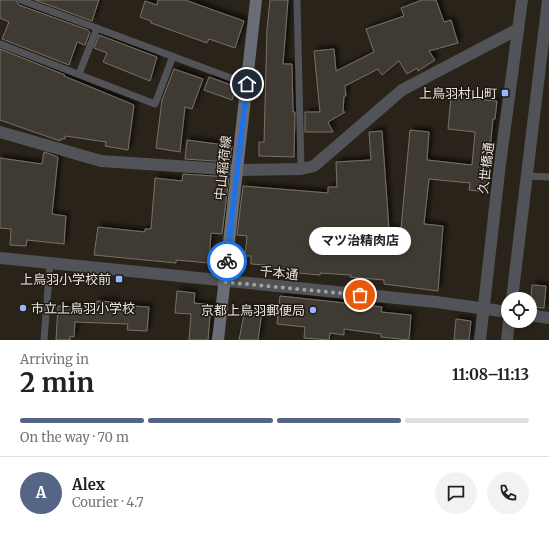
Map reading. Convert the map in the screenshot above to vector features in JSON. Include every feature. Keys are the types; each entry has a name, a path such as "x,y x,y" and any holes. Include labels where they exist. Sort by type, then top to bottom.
{"main road":[{"name":"中山稲荷線","path":"218,340 256,0"}],"street":[{"name":"久世橋通","path":"480,340 499,172 522,0"},
{"path":"513,292 548,0"},
{"path":"0,132 101,161 237,170 301,169 314,166 402,90 518,29"},
{"name":"千本通","path":"0,258 501,311"},
{"path":"537,316 549,318"},
{"path":"507,340 508,328"}],"lane":[{"path":"21,0 247,84"},
{"path":"297,0 301,169"},
{"path":"79,74 97,28"},
{"path":"0,44 155,104 173,56"},
{"path":"527,176 549,177"},
{"path":"44,340 50,263"}],"building":[{"path":"0,0 16,0 19,5 88,30 90,32 85,45 77,42 69,65 2,39 9,22 0,18"},
{"path":"35,0 99,0 92,21"},
{"path":"158,0 185,0 244,21 235,48 209,39 207,43 151,23 151,21 140,17 145,1 157,5"},
{"path":"270,0 288,0 283,64 292,64 293,112 295,112 294,157 259,156 259,142 264,142 267,29"},
{"path":"422,0 436,0 444,22 451,20 458,43 429,51 435,60 418,71 417,68 407,74 399,61 382,75 378,69 345,86 346,96 344,96 343,112 345,112 328,122 333,132 305,132 305,112 320,112 314,51 334,49 336,71 374,52 366,29 404,16 401,8"},
{"path":"99,35 157,57 150,81 103,62 107,53 94,48"},
{"path":"0,49 134,105 128,150 105,146 106,142 65,136 65,139 60,139 60,141 0,120"},
{"path":"174,69 203,79 192,109 185,107 180,152 156,148 162,100"},
{"path":"209,77 237,87 232,100 204,90"},
{"path":"451,97 497,101 495,119 493,119 489,160 491,161 487,192 469,190 470,183 429,179 424,224 443,226 438,291 384,284 384,280 350,277 351,275 320,273 320,275 265,270 265,265 251,264 251,256 245,256 247,236 237,235 243,186 328,193 328,187 337,187 336,162 371,160 369,132 382,131 389,229 401,229 410,130 429,132 427,160 472,165 475,132 448,129"},
{"path":"187,140 232,146 230,162 185,159"},
{"path":"44,152 58,157 52,214 66,216 64,244 27,240 26,246 10,245 11,229 0,228 0,158 42,164"},
{"path":"183,174 229,177 222,234 211,233 209,263 176,260 176,263 94,255 98,227 145,232 145,229 151,229 155,178 182,181"},
{"path":"532,285 546,286 544,308 537,308 537,292 531,292"},
{"path":"177,291 195,293 194,303 211,305 208,340 189,340 191,314 175,313"},
{"path":"280,296 382,307 381,312 411,315 409,340 381,337 381,334 344,329 344,335 330,333 329,340 304,338 305,327 277,324"},
{"path":"97,301 116,302 116,305 149,307 147,331 127,330 128,324 75,322 74,337 70,336 70,340 56,340 58,306 96,308"},
{"path":"245,309 262,312 258,340 239,340"},
{"path":"456,319 471,321 469,340 454,340"}],"way so far":[{"path":"227,261 225,282 360,295"}],"place":[{"name":"上鳥羽村山町","path":"505,93"},
{"name":"上鳥羽小学校前","path":"119,279"},
{"name":"マツ治精肉店","path":"360,295"},
{"name":"市立上鳥羽小学校","path":"23,308"},
{"name":"京都上鳥羽郵便局","path":"313,310"}],"route":[{"path":"227,261 247,84"}]}
